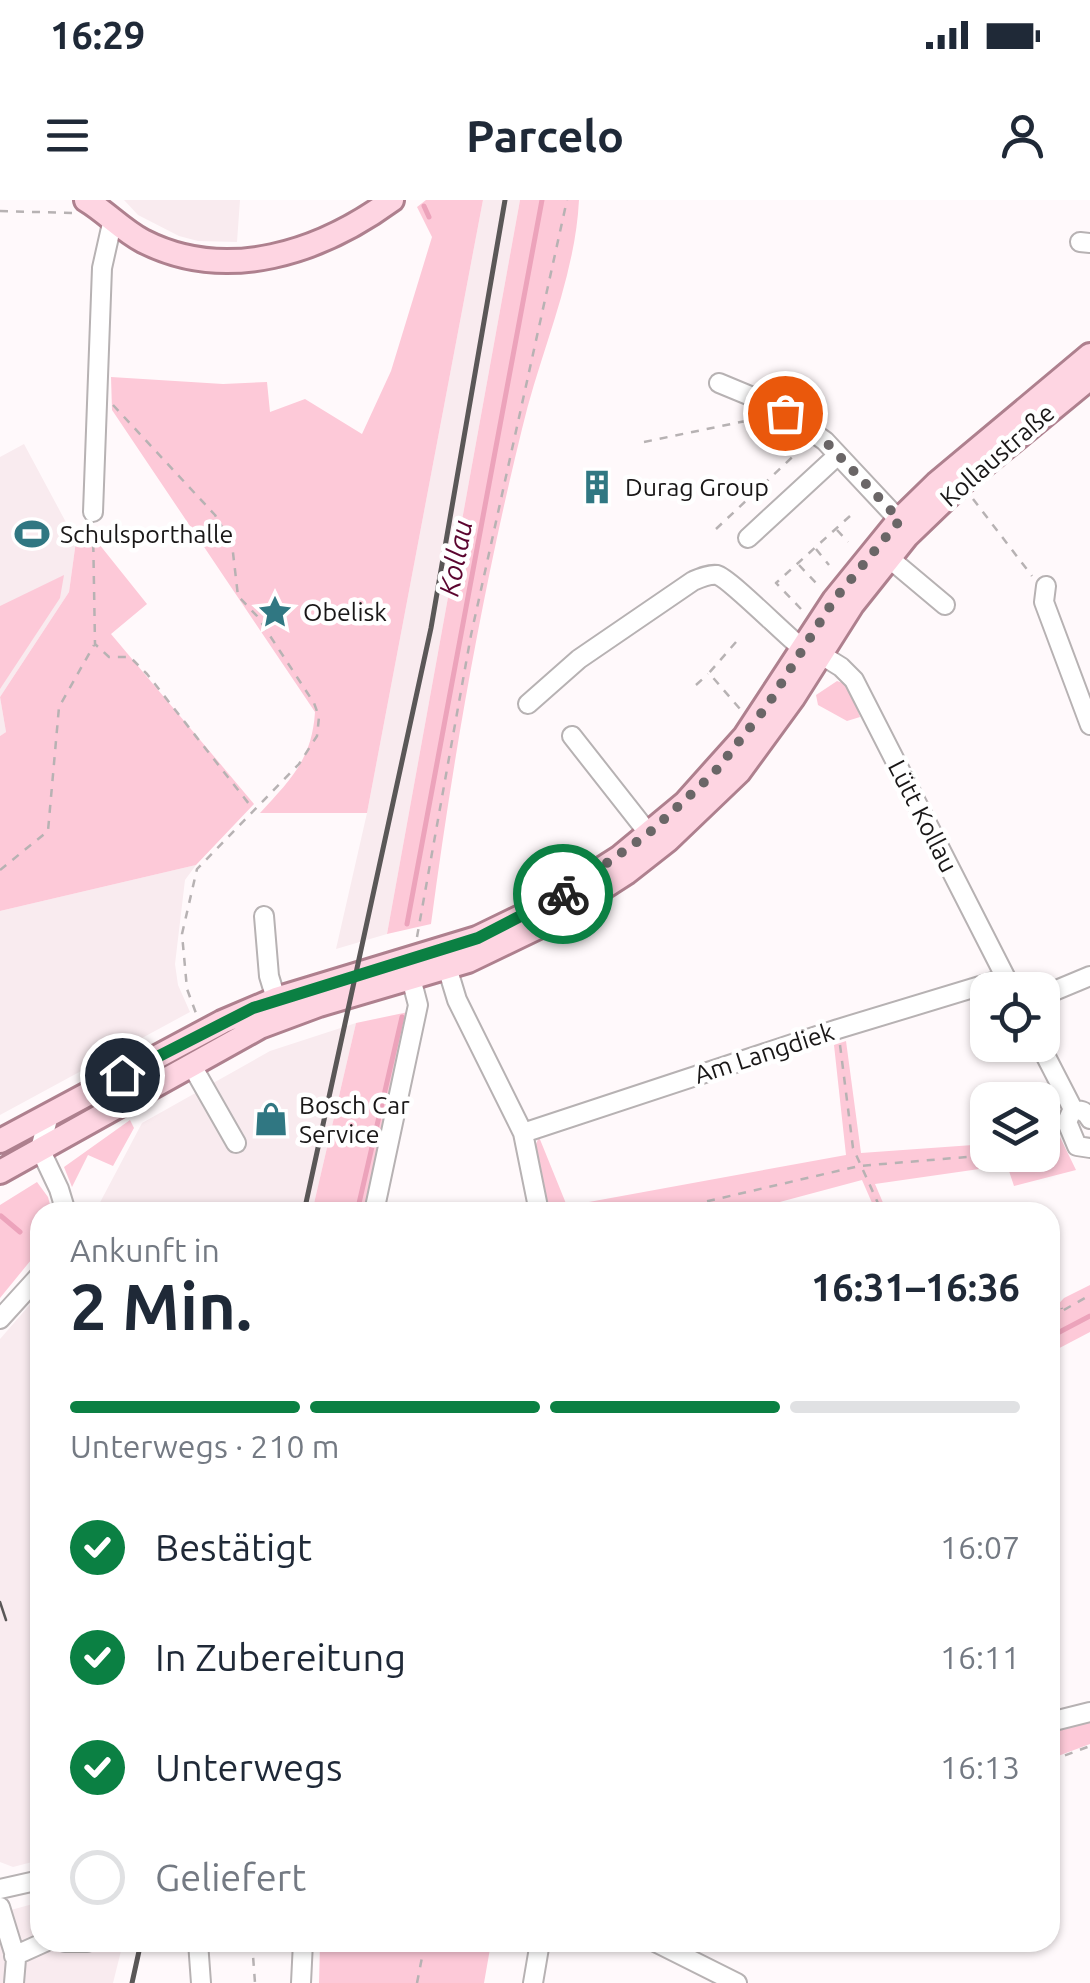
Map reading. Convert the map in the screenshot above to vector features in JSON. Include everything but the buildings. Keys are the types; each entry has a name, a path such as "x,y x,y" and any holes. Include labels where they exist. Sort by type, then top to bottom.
{"main road":[{"path":"90,202 132,235 168,252 205,260 250,260 279,256 320,242 392,200"},
{"name":"Kollaustraße","path":"0,1172 191,1064 284,1017 499,947 589,899 668,840 738,772 793,698 834,600 900,520 938,483 1090,355"},
{"name":"Kollaustraße","path":"0,1141 205,1030 276,999 478,938 529,914 584,881 648,834 714,773 889,558 961,484 1090,378"}],"street":[{"path":"94,503 102,268 112,219"},
{"path":"718,383 785,413 817,435 900,520"},
{"path":"748,538 838,455"},
{"path":"889,558 946,606"},
{"name":"Lütt Kollau","path":"528,704 579,659 693,580 719,575 811,651 841,667 854,680 1004,972"},
{"path":"1046,586 1044,602 1090,725"},
{"path":"572,736 648,834"},
{"path":"264,916 276,999"},
{"path":"446,967 458,1000 524,1133 538,1202"},
{"path":"1060,988 1090,976"},
{"path":"376,1202 418,1006 411,978"},
{"name":"Am Langdiek","path":"524,1133 838,1029 970,994"},
{"path":"1050,1062 1082,1115 1066,1122 1074,1142 1080,1148 1090,1148"},
{"path":"191,1064 236,1143"},
{"path":"49,1115 40,1149 64,1202"},
{"path":"0,1319 30,1286"},
{"path":"1060,1720 1090,1712"},
{"path":"0,1890 30,1882"},
{"path":"0,1907 17,1966 14,1983"},
{"path":"14,1956 30,1949"},
{"path":"199,1952 201,1983"},
{"path":"301,1983 303,1952"},
{"path":"533,1983 538,1952"},
{"path":"676,1952 737,1983"}],"path":[{"path":"419,944 416,933 422,919 432,840 470,635 567,200"},
{"path":"0,212 66,214 90,202"},
{"path":"100,392 216,514 232,544 238,596 257,616 314,703 319,717 317,736 298,764 197,869 182,934 186,989 205,1030"},
{"path":"644,442 785,413"},
{"path":"716,529 817,435"},
{"path":"961,484 1033,576 1046,586"},
{"path":"0,870 48,831 59,707 95,644 94,503"},
{"path":"801,608 776,584 850,516"},
{"path":"836,528 848,542"},
{"path":"814,548 830,564"},
{"path":"798,564 816,583"},
{"path":"696,685 736,642"},
{"path":"95,644 109,657 130,656 254,809"},
{"path":"710,672 754,725"},
{"path":"838,1029 853,1148 877,1202"},
{"path":"700,1202 859,1166 970,1157"},
{"path":"1060,1313 1090,1296"},
{"path":"1060,1303 1063,1311"},
{"path":"1060,1757 1090,1746"},
{"path":"253,1952 255,1983"},
{"path":"417,1983 424,1952"},
{"path":"246,1959 253,1958"}],"shaded area":[{"path":"124,200 240,200 237,242 198,241 179,236 138,215"},
{"path":"426,200 483,200 367,813 260,813 304,756 315,712 112,410 111,377 223,384 267,382 270,412 305,399 362,434 391,371 432,237 417,207"},
{"path":"483,200 520,200 387,934 336,949 367,813"},
{"path":"520,200 579,200 571,258 529,400 481,613 431,924 387,934"},
{"path":"24,444 76,541 69,592 0,697 0,457"},
{"path":"76,541 99,544 147,604 111,634 254,804 196,865 0,911 0,736 6,732 0,697 69,592"},
{"path":"64,575 60,598 0,689 0,606"},
{"path":"837,681 849,685 860,717 847,721 818,705 816,695"},
{"path":"0,697 6,732 0,736"},
{"path":"196,865 185,880 175,964 178,985 190,1012 0,1115 0,911"},
{"path":"413,1011 373,1202 314,1202 356,1023"},
{"path":"356,1023 314,1202 100,1202 142,1123 270,1051"},
{"path":"846,1041 861,1153 970,1145 970,1170 875,1184 883,1202 872,1202 862,1180 780,1202 589,1202 846,1155 834,1045"},
{"path":"130,1120 134,1128 113,1166 88,1155 72,1187 64,1167"},
{"path":"539,1137 565,1202 544,1202 533,1151"},
{"path":"1060,1137 1076,1170 1014,1186 1009,1172 1060,1172"},
{"path":"37,1182 49,1202 30,1202 30,1261 0,1298 0,1205"},
{"path":"1090,1285 1090,1332 1060,1348 1060,1302"},
{"path":"30,1304 30,1863 13,1867 0,1862 0,1339"},
{"path":"1090,1719 1090,1744 1060,1755 1060,1727"},
{"path":"30,1905 30,1952 121,1952 113,1983 0,1983 0,1913"},
{"path":"320,1952 489,1952 484,1983 319,1983"}],"waterway":[{"name":"Kollau","path":"407,924 542,200"},
{"path":"424,206 429,217"},
{"name":"Kollau","path":"359,1202 402,1017"},
{"path":"1,1216 20,1232"},
{"path":"1060,1332 1090,1316"}],"tram line":[{"path":"0,1602 6,1620"}],"railway":[{"path":"306,1202 431,628 505,200"},
{"path":"132,1983 139,1952"}],"way so far":[{"path":"563,894 620,857 685,803 714,773 767,706 834,600 900,520 825,441 785,413"}],"place":[{"name":"Durag Group","path":"597,487"},
{"name":"Schulsporthalle","path":"32,534"},
{"name":"Obelisk","path":"275,612"},
{"name":"Bosch Car Service","path":"271,1119"}],"route":[{"path":"122,1075 253,1008 478,938 563,894"}]}
